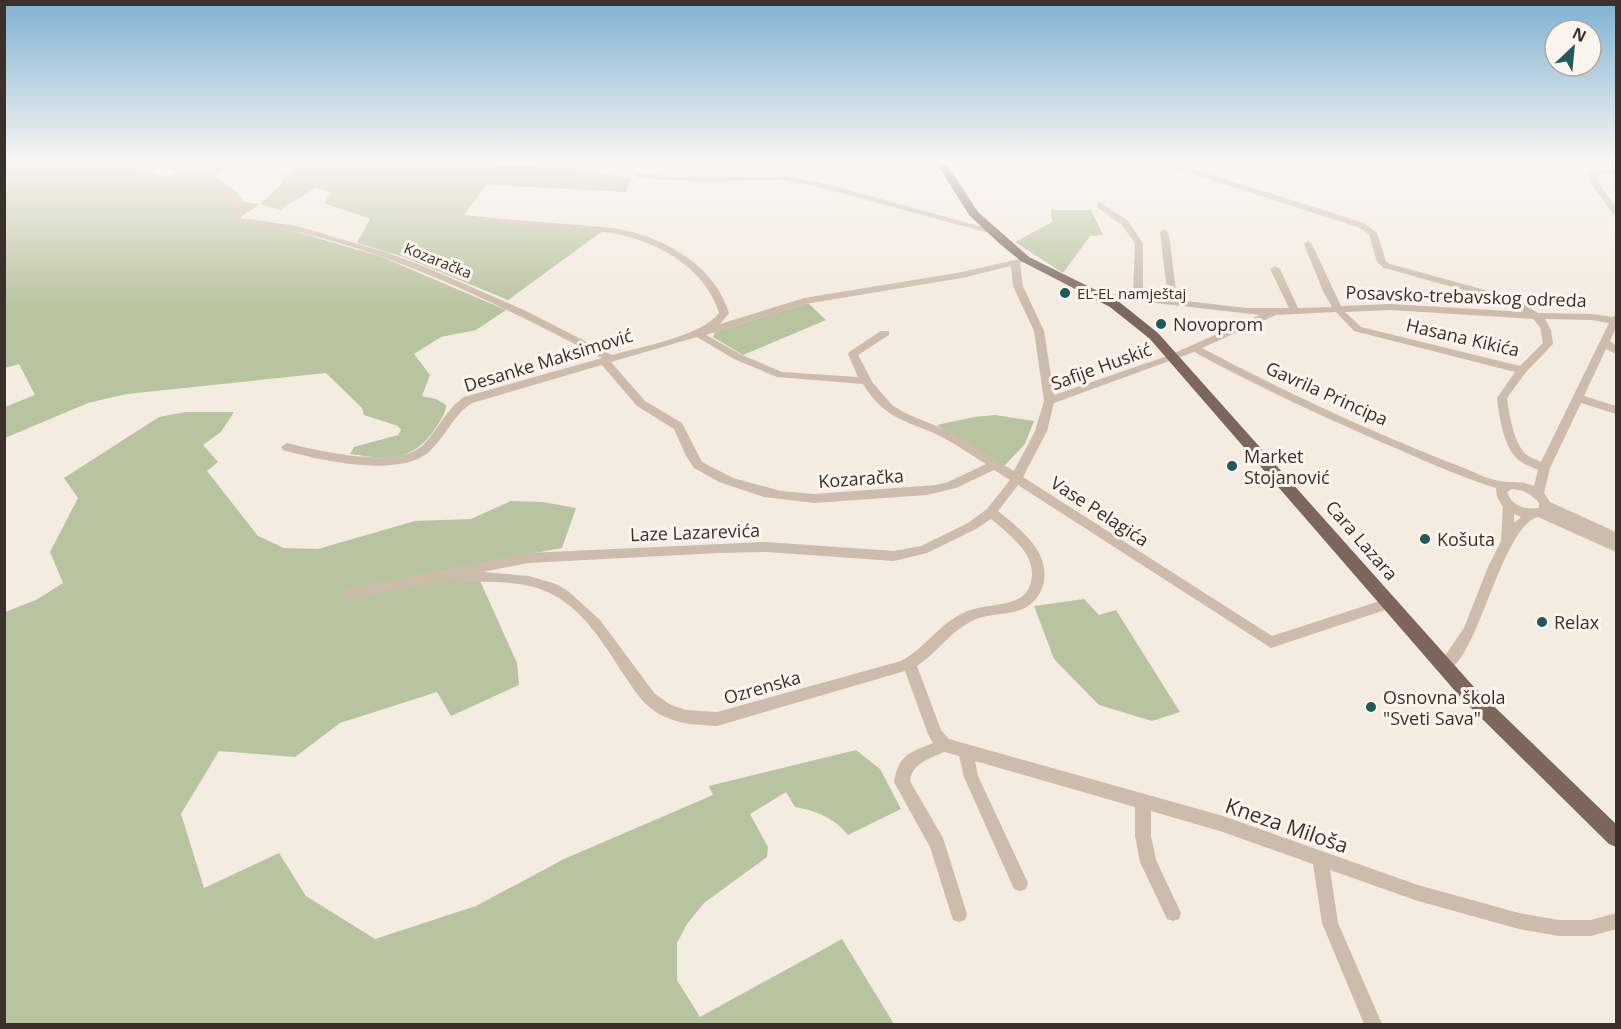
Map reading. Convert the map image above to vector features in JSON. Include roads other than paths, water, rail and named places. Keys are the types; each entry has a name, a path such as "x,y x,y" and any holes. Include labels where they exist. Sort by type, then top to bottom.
{"main road":[{"name":"Cara Lazara","path":"972,211 1020,260 1099,297 1130,316 1174,357 1468,693 1617,837"}],"street":[{"name":"Kozaračka","path":"238,211 236,215 238,220 304,231 423,269 523,313 608,360 632,394 648,408 675,422 686,439 688,451 693,460 702,469 731,482 770,495 817,500 927,491 952,485 993,465"},
{"path":"918,211 989,230"},
{"path":"1108,211 1124,222 1139,243 1138,298"},
{"path":"1317,211 1361,225 1373,233 1382,262 1387,266 1480,291 1536,316"},
{"name":"Desanke Maksimović","path":"413,214 619,232 655,243 678,255 714,290 723,305 724,313 719,320 698,334"},
{"path":"1164,231 1171,264 1168,270 1173,302"},
{"name":"Hasana Kikića","path":"1308,244 1338,308 1351,324 1359,329 1522,370 1548,344 1548,333 1542,321 1536,316"},
{"name":"Desanke Maksimović","path":"287,447 367,460 398,460 419,453 435,437 456,407 468,400 804,301 962,275 1020,260"},
{"path":"1020,260 1018,286 1039,331 1049,401"},
{"path":"1275,269 1295,311"},
{"name":"Posavsko-trebavskog odreda","path":"1099,297 1138,298 1274,312 1390,307 1616,320"},
{"name":"Safije Huskić","path":"1015,477 1041,431 1049,401 1174,357 1274,312"},
{"path":"1539,511 1538,494 1544,468 1616,320"},
{"name":"Vase Pelagića","path":"885,333 853,354 867,381 891,410 940,430 1271,642 1389,603"},
{"path":"698,334 738,357 781,375 867,381"},
{"path":"1604,342 1617,351"},
{"name":"Gavrila Principa","path":"1194,348 1248,378 1449,466 1539,511"},
{"path":"1522,370 1502,398 1504,416 1515,449 1523,458 1544,468"},
{"path":"1577,398 1617,410"},
{"path":"1508,541 1506,496 1544,468"},
{"name":"Laze Lazarevića","path":"350,594 528,558 766,547 894,556 932,546 972,526 991,512 1012,486 1015,477"},
{"path":"1522,486 1538,494"},
{"path":"1539,511 1617,537"},
{"path":"1445,666 1456,656 1465,639 1508,541 1520,523 1539,511"},
{"path":"1539,511 1617,547"},
{"name":"Ozrenska","path":"430,577 505,579 531,582 551,588 569,599 585,613 615,650 647,697 659,706 693,719 717,719 909,664 969,616 1021,604 1031,597 1036,589 1039,575 1037,561 1030,549 991,512"},
{"path":"909,664 935,734 945,745 915,758 904,768 902,782 937,844 959,914"},
{"name":"Kneza Miloša","path":"945,745 1223,824 1418,893 1519,921 1559,928 1591,928 1617,921"},
{"path":"966,752 971,777 1020,883"},
{"path":"1143,801 1143,836 1148,862 1173,913"},
{"path":"1320,858 1330,923 1373,1024"}],"place":[{"name":"EL-EL namještaj","path":"1065,293"},
{"name":"Novoprom","path":"1161,324"},
{"name":"Market Stojanović","path":"1232,466"},
{"name":"Košuta","path":"1425,539"},
{"name":"Relax","path":"1542,622"},
{"name":"Osnovna škola \"Sveti Sava\"","path":"1371,707"}]}
